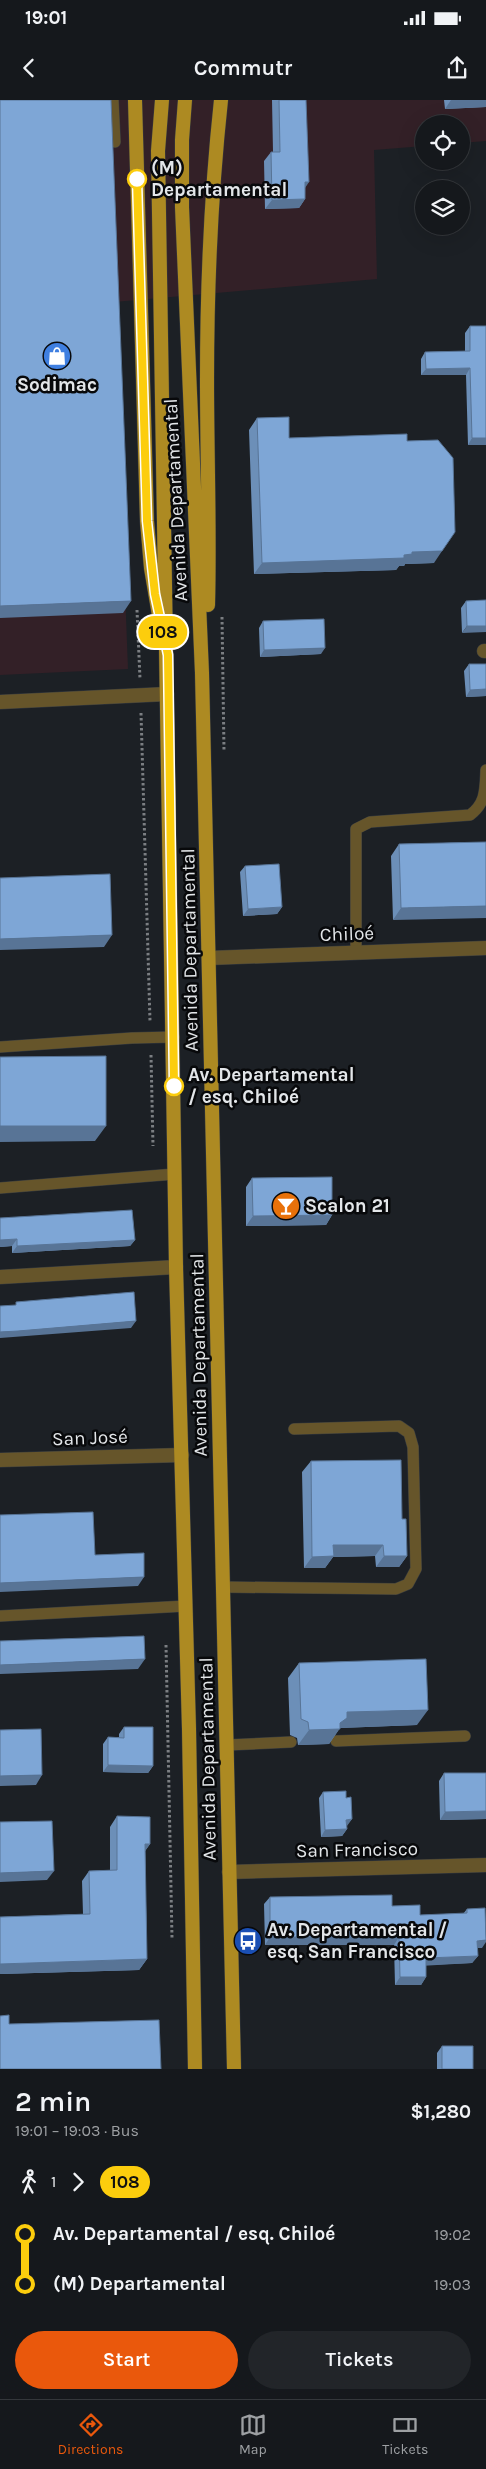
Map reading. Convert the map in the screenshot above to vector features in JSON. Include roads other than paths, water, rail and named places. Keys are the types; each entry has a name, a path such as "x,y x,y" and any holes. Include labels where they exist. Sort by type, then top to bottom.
{"main road":[{"path":"135,100 147,521 155,594 168,655"},
{"name":"Avenida Departamental","path":"162,100 158,151 168,655 167,694 174,1037 176,1268 186,1606 195,2069"},
{"name":"Avenida Departamental","path":"185,100 182,140 182,207 202,672 234,2069"},
{"path":"202,672 210,546 207,380 212,196 221,100"}],"street":[{"path":"0,702 167,694"},
{"name":"Chiloé","path":"209,958 486,948"},
{"path":"0,1277 176,1268"},
{"name":"San José","path":"0,1460 182,1455"},
{"name":"San Francisco","path":"229,1872 486,1865"}],"lane":[{"path":"114,100 115,142"},
{"path":"356,953 356,829 370,822 470,815 480,808 485,794 486,770"},
{"path":"0,1047 174,1037"},
{"path":"0,1188 176,1174"},
{"path":"223,1587 396,1589 408,1584 416,1569 413,1447 409,1433 399,1426 294,1429"},
{"path":"0,1616 186,1606"},
{"path":"336,1741 464,1736"},
{"path":"227,1745 291,1742"}],"place":[{"name":"(M) Departamental","path":"137,179"},
{"name":"Sodimac","path":"57,356"},
{"name":"Av. Departamental / esq. Chiloé","path":"174,1086"},
{"name":"Scalon 21","path":"286,1206"},
{"name":"Av. Departamental / esq. San Francisco","path":"248,1941"}]}
